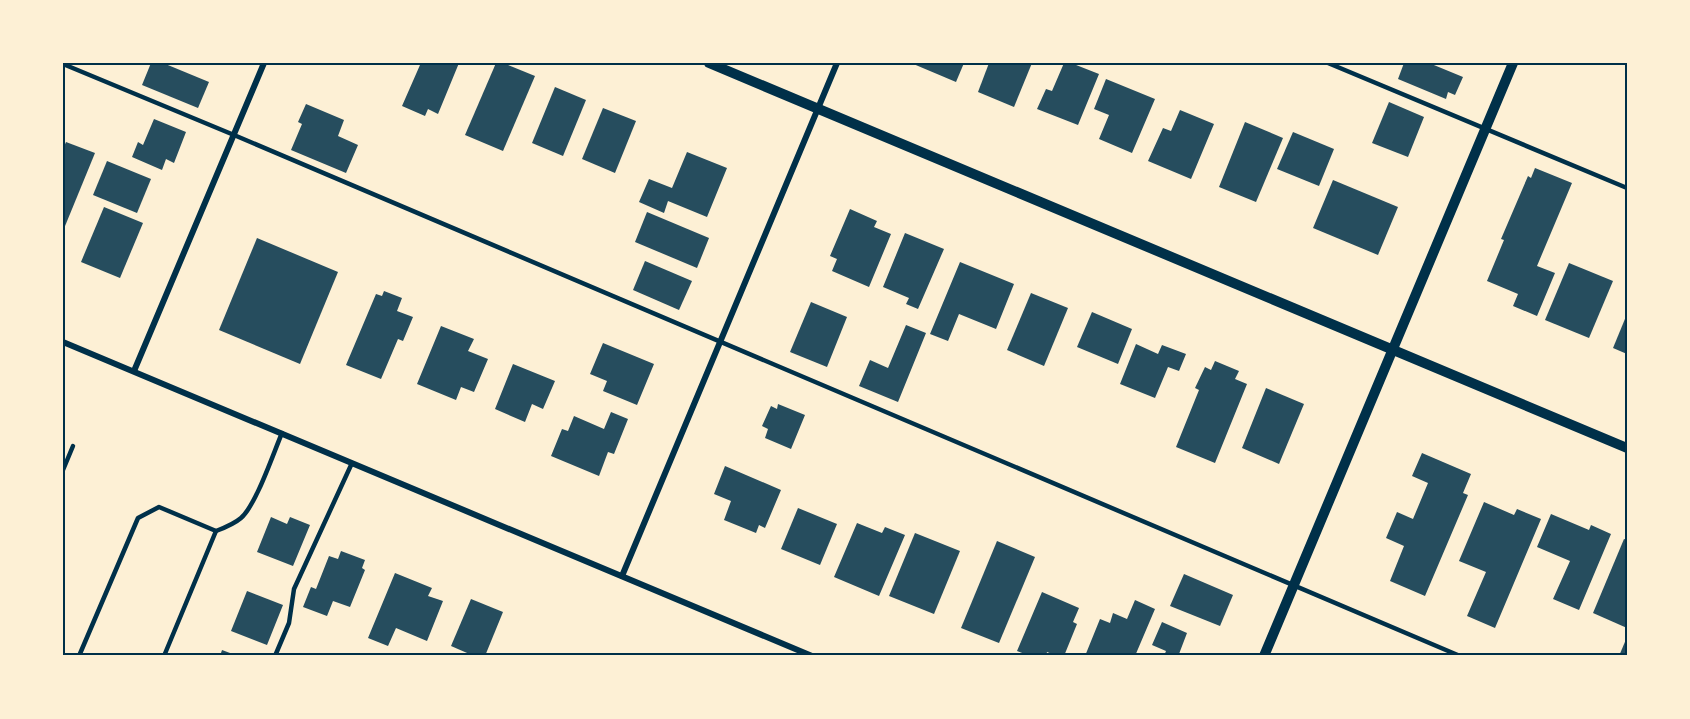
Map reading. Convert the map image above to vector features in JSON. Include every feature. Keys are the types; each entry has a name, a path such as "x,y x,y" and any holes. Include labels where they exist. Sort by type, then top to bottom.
{"street":[{"path":"134,371 264,63"},
{"path":"709,63 1627,448"},
{"path":"622,576 837,63"},
{"path":"1264,656 1513,63"},
{"path":"63,342 812,656"}],"lane":[{"path":"1328,63 1627,188"},
{"path":"63,64 1460,656"},
{"path":"164,656 216,531 242,518 253,501 282,434"},
{"path":"63,470 73,446"},
{"path":"275,656 289,623 294,589 352,463"},
{"path":"79,656 138,518 159,507 216,531"}],"building":[{"path":"151,63 163,63 209,82 198,108 142,85"},
{"path":"415,63 459,63 438,114 428,109 425,116 402,106 420,65"},
{"path":"496,63 503,63 535,76 503,151 465,135"},
{"path":"911,63 964,63 956,82"},
{"path":"989,63 1032,63 1014,107 978,92"},
{"path":"1064,63 1071,63 1099,74 1078,125 1037,109 1046,89 1052,91"},
{"path":"1404,63 1429,63 1463,77 1455,95 1448,92 1446,99 1398,79"},
{"path":"1106,79 1155,99 1132,153 1099,139 1109,115 1094,109"},
{"path":"555,87 586,100 563,156 532,143"},
{"path":"1389,102 1424,117 1408,157 1372,143"},
{"path":"306,104 344,120 338,136 358,145 346,173 291,150 302,124 298,122"},
{"path":"603,108 636,121 615,173 582,159"},
{"path":"1180,110 1214,124 1191,179 1148,161 1163,128 1171,131"},
{"path":"154,119 186,132 174,163 166,159 162,170 132,157 138,142 143,145"},
{"path":"1245,122 1283,138 1256,202 1219,187"},
{"path":"1293,132 1334,149 1319,186 1277,169"},
{"path":"66,142 95,153 63,231 63,149"},
{"path":"687,152 727,168 707,217 668,201 664,213 639,202 649,179 672,188"},
{"path":"107,161 151,179 137,213 93,195"},
{"path":"1535,168 1572,183 1537,266 1555,273 1537,316 1513,306 1518,294 1487,281 1504,240 1501,239 1528,176 1531,178"},
{"path":"1333,180 1398,207 1378,255 1313,228"},
{"path":"104,207 143,223 120,278 81,262"},
{"path":"850,209 877,221 874,227 891,234 869,287 832,271 837,259 830,256"},
{"path":"647,212 709,238 697,268 635,242"},
{"path":"905,233 944,249 918,309 906,304 909,298 883,287"},
{"path":"257,238 338,272 300,364 219,330"},
{"path":"645,261 692,281 679,310 633,290"},
{"path":"960,262 1014,284 996,329 959,314 948,341 930,334"},
{"path":"1569,263 1613,281 1589,338 1545,320"},
{"path":"384,291 402,298 397,311 413,317 403,341 398,339 381,379 346,365 376,294 382,296"},
{"path":"1031,293 1068,308 1044,366 1007,350"},
{"path":"811,302 847,317 827,367 790,352"},
{"path":"1092,312 1132,329 1118,364 1077,347"},
{"path":"1627,314 1627,354 1613,348"},
{"path":"906,325 926,333 898,402 859,386 870,360 888,368"},
{"path":"441,326 474,339 468,351 488,359 474,392 461,387 456,400 417,384"},
{"path":"603,343 654,364 637,405 603,391 607,381 590,374"},
{"path":"1136,344 1158,354 1162,345 1186,354 1179,371 1168,367 1155,398 1120,384"},
{"path":"1215,361 1239,371 1235,379 1247,384 1215,463 1176,447 1199,390 1195,388 1205,367 1211,370"},
{"path":"513,364 555,381 543,409 532,404 525,422 495,409"},
{"path":"1266,388 1304,404 1279,464 1242,448"},
{"path":"778,404 805,415 791,449 765,438 768,429 762,426 771,406 777,409"},
{"path":"611,412 628,419 614,454 608,452 599,476 551,456 562,429 568,431 574,416 604,429"},
{"path":"1422,453 1471,474 1463,493 1468,495 1425,596 1390,581 1404,546 1386,538 1397,512 1413,519 1428,483 1412,476"},
{"path":"725,466 781,490 765,528 759,525 756,533 724,520 731,501 714,494"},
{"path":"1484,502 1514,515 1517,509 1541,519 1495,628 1467,616 1486,572 1459,561"},
{"path":"798,508 837,524 820,565 781,549"},
{"path":"1551,514 1589,530 1591,525 1611,534 1579,610 1553,599 1570,561 1537,547"},
{"path":"271,517 287,524 290,517 310,525 293,566 257,552"},
{"path":"857,523 882,533 885,527 905,535 879,596 834,577"},
{"path":"915,533 960,551 934,614 889,596"},
{"path":"1624,539 1627,540 1627,628 1593,613"},
{"path":"997,541 1035,557 999,643 961,628"},
{"path":"341,551 365,560 362,568 365,570 350,607 333,601 327,616 303,607 311,587 316,589 329,556 338,559"},
{"path":"395,573 432,588 428,596 443,601 427,641 396,628 388,646 368,638"},
{"path":"1184,574 1233,595 1220,626 1170,606"},
{"path":"247,591 283,605 267,645 231,631"},
{"path":"1042,592 1079,608 1073,622 1077,624 1064,656 1047,652 1046,656 1030,656 1017,651"},
{"path":"471,599 503,612 485,656 474,656 451,646"},
{"path":"1135,600 1155,609 1135,656 1085,656 1100,619 1110,623 1113,613 1127,619"},
{"path":"1162,622 1187,633 1179,654 1182,656 1164,656 1166,651 1152,645"},
{"path":"1627,637 1627,656 1619,656"},
{"path":"222,650 238,656 220,656"}]}
